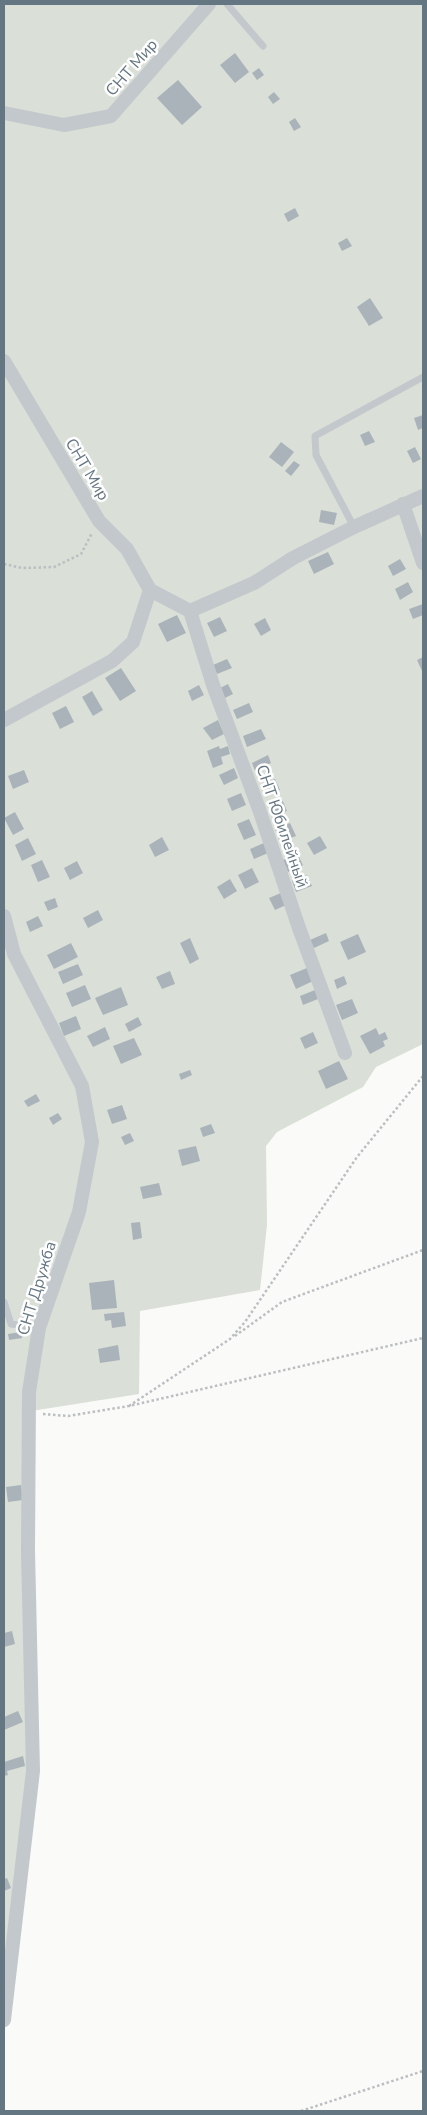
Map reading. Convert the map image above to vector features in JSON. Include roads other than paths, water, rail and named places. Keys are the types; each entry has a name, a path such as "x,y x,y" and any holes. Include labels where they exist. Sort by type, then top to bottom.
{"street":[{"name":"СНТ Мир","path":"4,113 64,125 111,116 209,4"},
{"name":"СНТ Мир","path":"4,361 99,521 126,549 150,590"},
{"path":"4,720 112,661 133,642 150,590 190,611 254,583 292,558 423,496"},
{"path":"403,504 423,563"},
{"name":"СНТ Юбилейный","path":"190,611 213,685 259,809 344,1053"},
{"name":"СНТ Дружба","path":"4,916 14,954 82,1086 92,1142 79,1212 38,1328 29,1392 28,1551 33,1771 4,2020"}],"lane":[{"path":"227,4 263,46"},
{"path":"354,528 316,455 315,436 423,378"},
{"path":"4,1302 11,1324 38,1328"}]}
